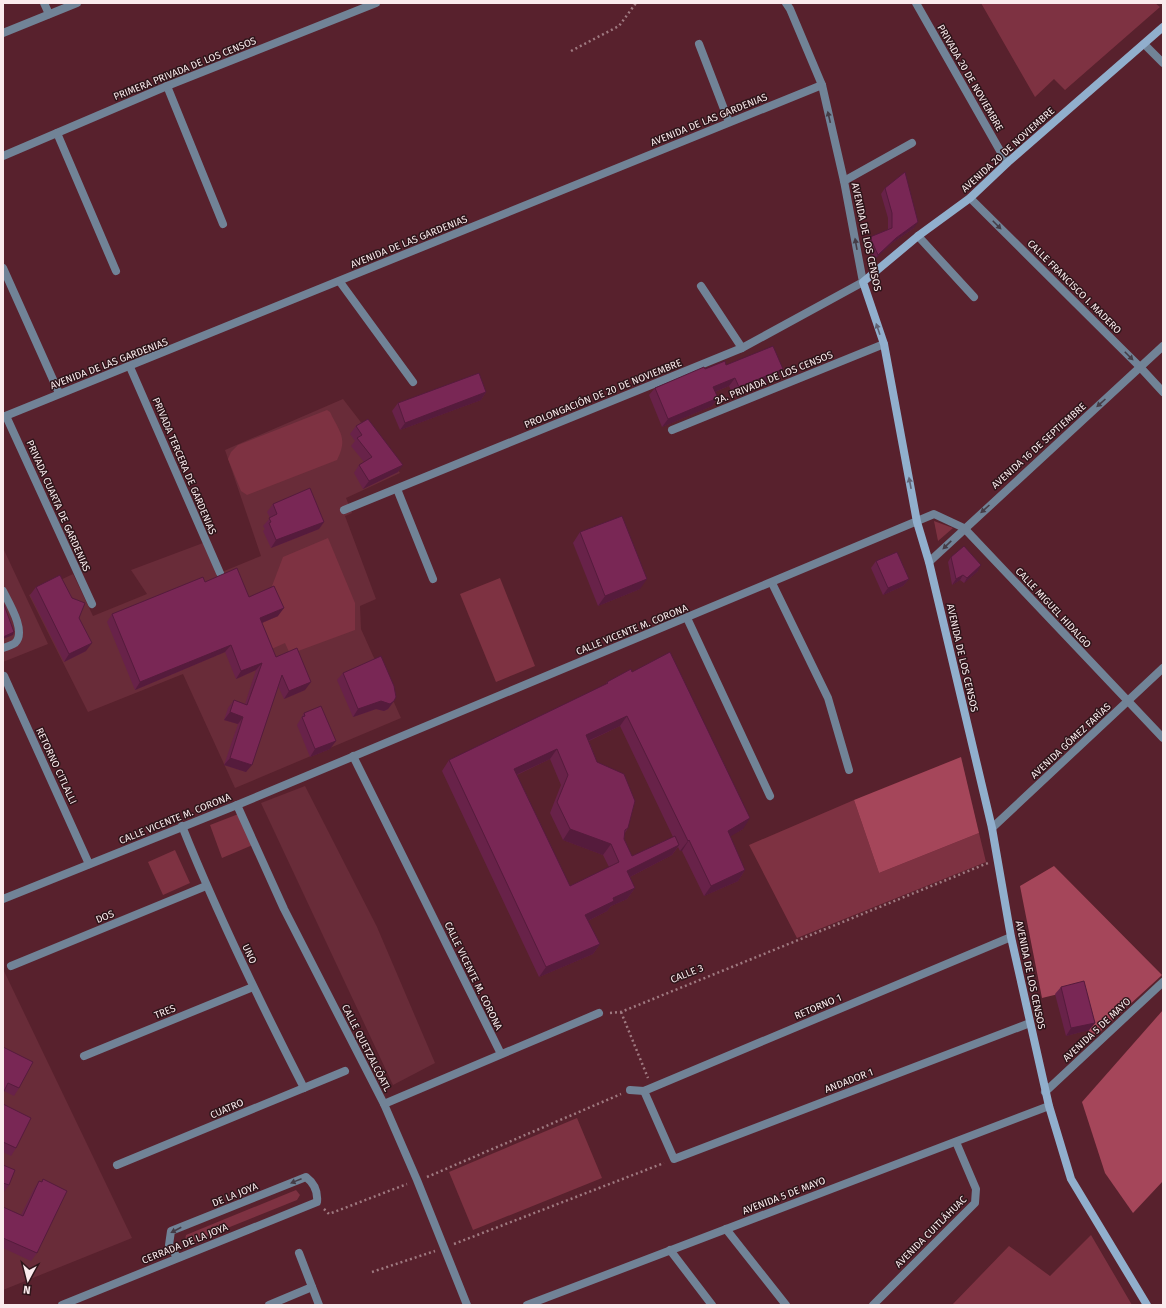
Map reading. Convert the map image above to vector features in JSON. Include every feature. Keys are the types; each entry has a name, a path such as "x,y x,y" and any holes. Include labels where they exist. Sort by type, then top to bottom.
{"street":[{"path":"44,3 49,14"},
{"path":"3,33 77,3"},
{"name":"PRIMERA PRIVADA DE LOS CENSOS","path":"3,156 167,86 376,3"},
{"name":"AVENIDA DE LOS CENSOS","path":"786,3 790,9 822,85 844,180 863,282 884,344 917,522 929,562 992,828 1012,937 1045,1092 1071,1179 1147,1305"},
{"name":"PRIVADA 20 DE NOVIEMBRE","path":"916,3 1007,163"},
{"name":"AVENIDA 20 DE NOVIEMBRE","path":"863,282 918,236 970,198 1007,163 1163,27"},
{"path":"698,44 729,122"},
{"path":"1144,44 1163,63"},
{"name":"AVENIDA DE LAS GARDENIAS","path":"5,416 59,393 130,367 340,282 822,85"},
{"path":"167,86 223,224"},
{"path":"57,133 116,271"},
{"path":"844,180 912,143"},
{"name":"CALLE FRANCISCO I. MADERO","path":"970,198 1140,367 1163,392"},
{"path":"918,236 974,296"},
{"path":"3,268 59,393"},
{"path":"340,282 413,382"},
{"name":"PROLONGACIÓN DE 20 DE NOVIEMBRE","path":"344,510 742,348 863,282"},
{"path":"701,286 742,348"},
{"name":"2A. PRIVADA DE LOS CENSOS","path":"672,430 884,344"},
{"name":"AVENIDA 16 DE SEPTIEMBRE","path":"929,562 964,528 1163,346"},
{"name":"PRIVADA TERCERA DE GARDENIAS","path":"130,367 220,574"},
{"name":"PRIVADA CUARTA DE GARDENIAS","path":"5,416 92,604"},
{"path":"397,489 434,579"},
{"name":"CALLE MIGUEL HIDALGO","path":"917,522 934,514 964,528 1127,702 1163,738"},
{"name":"CALLE VICENTE M. CORONA","path":"3,899 237,805 917,522"},
{"path":"772,582 828,698 849,770"},
{"path":"3,591 19,628 20,636 14,643 3,648"},
{"path":"687,618 770,796"},
{"name":"AVENIDA GÓMEZ FARÍAS","path":"992,828 1163,668"},
{"name":"RETORNO CITLALLI","path":"4,676 89,864"},
{"name":"CALLE VICENTE M. CORONA","path":"353,756 501,1054"},
{"name":"CALLE QUETZALCÓATL","path":"237,805 284,909 384,1104 418,1180 467,1305"},
{"name":"UNO","path":"182,826 206,886 253,987 304,1088"},
{"name":"DOS","path":"11,966 206,886"},
{"name":"RETORNO 1","path":"630,1090 648,1089 1012,937"},
{"name":"AVENIDA 5 DE MAYO","path":"1045,1092 1163,982"},
{"name":"TRES","path":"84,1056 253,987"},
{"path":"384,1104 599,1013"},
{"name":"ANDADOR 1","path":"674,1159 1030,1023"},
{"name":"CUATRO","path":"117,1165 345,1071"},
{"path":"648,1089 674,1159"},
{"name":"AVENIDA 5 DE MAYO","path":"527,1305 1049,1106"},
{"name":"AVENIDA CUITLÁHUAC","path":"873,1305 975,1203 976,1189 956,1142"},
{"name":"DE LA JOYA","path":"177,1257 169,1245 171,1231 306,1177 315,1187 317,1202"},
{"name":"CERRADA DE LA JOYA","path":"62,1305 177,1257 317,1202"},
{"path":"726,1229 786,1305"},
{"path":"670,1250 712,1305"},
{"path":"299,1254 319,1305"},
{"path":"269,1305 312,1288"}],"path":[{"path":"571,51 619,26 636,3"},
{"name":"CALLE 3","path":"599,1013 621,1012 997,859"},
{"path":"621,1012 648,1089"},
{"path":"317,1202 329,1214 418,1180 630,1090"},
{"path":"372,1272 444,1248 674,1159"}],"shaded area":[{"path":"981,3 1155,3 1160,7 1065,90 1054,79 1035,97"},
{"path":"343,399 400,473 346,498 352,513 345,516 376,599 360,606 361,629 401,718 235,788 183,674 88,712 29,595 73,574 93,616 147,594 131,570 203,543 217,574 261,556 225,450"},
{"path":"327,410 330,412 340,431 342,441 342,446 337,460 247,495 241,491 228,459 231,452 238,445"},
{"path":"934,521 953,528 938,541"},
{"path":"328,538 355,603 355,630 290,654 285,643 265,652 255,626 278,616 269,594 283,557"},
{"path":"3,548 48,644 3,662"},
{"path":"500,578 535,666 496,682 460,594"},
{"path":"961,757 979,833 879,873 854,800"},
{"path":"305,786 377,927 435,1063 393,1085 261,803"},
{"path":"854,800 879,873 979,833 986,862 797,938 749,845"},
{"path":"241,813 255,844 222,858 210,825"},
{"path":"175,850 190,883 163,895 148,862"},
{"path":"1054,866 1162,975 1091,1040 1079,989 1042,998 1020,886"},
{"path":"3,969 132,1238 3,1290"},
{"path":"1163,1010 1163,1181 1133,1213 1105,1173 1082,1102"},
{"path":"577,1118 602,1178 473,1230 449,1172"},
{"path":"296,1190 300,1195 297,1200 190,1243 185,1240 186,1235"},
{"path":"1091,1235 1132,1305 952,1305 1009,1246 1050,1276"}],"building":[{"path":"905,172 918,222 896,238 878,255 870,237 892,228 892,213 885,188"},
{"path":"773,346 783,369 739,387 735,378 713,387 718,398 668,419 655,388 704,367 705,369 725,361 726,365"},
{"path":"479,373 486,392 405,423 398,403"},
{"path":"368,419 403,465 369,481 359,465 372,457 357,438 362,435 356,426"},
{"path":"310,488 324,522 276,540 269,523 271,522 269,518 277,514 273,504"},
{"path":"622,516 647,579 605,596 580,532"},
{"path":"964,546 981,565 967,578 963,575 956,579 951,557"},
{"path":"897,552 909,579 888,588 876,561"},
{"path":"237,568 249,597 274,586 284,608 260,618 276,657 297,648 311,682 289,691 282,675 252,765 230,758 243,717 230,712 234,700 247,705 262,663 241,671 231,645 140,682 112,614 203,577 205,582"},
{"path":"60,575 72,598 85,603 79,618 92,643 69,654 36,587"},
{"path":"3,602 14,632 3,637"},
{"path":"670,652 750,818 728,831 745,870 711,886 627,716 586,735 597,762 624,774 635,801 628,828 625,830 624,839 632,856 675,836 679,845 627,871 635,888 613,898 614,901 585,915 600,944 546,967 449,760 608,683 607,682 631,669 632,672","holes":["557,749 568,775 557,802 570,829 611,844 619,862 570,886 514,769"]},
{"path":"381,656 394,686 396,697 390,704 381,701 358,709 343,673"},
{"path":"321,706 336,741 315,749 302,717 305,716 304,713"},
{"path":"1084,981 1095,1023 1071,1028 1061,987"},
{"path":"3,1047 33,1062 19,1088 8,1083 3,1093"},
{"path":"3,1104 31,1118 16,1148 3,1142"},
{"path":"3,1165 15,1170 9,1185 3,1183"},
{"path":"43,1179 67,1191 37,1253 3,1238 3,1207 23,1216 39,1181 42,1182"}]}
